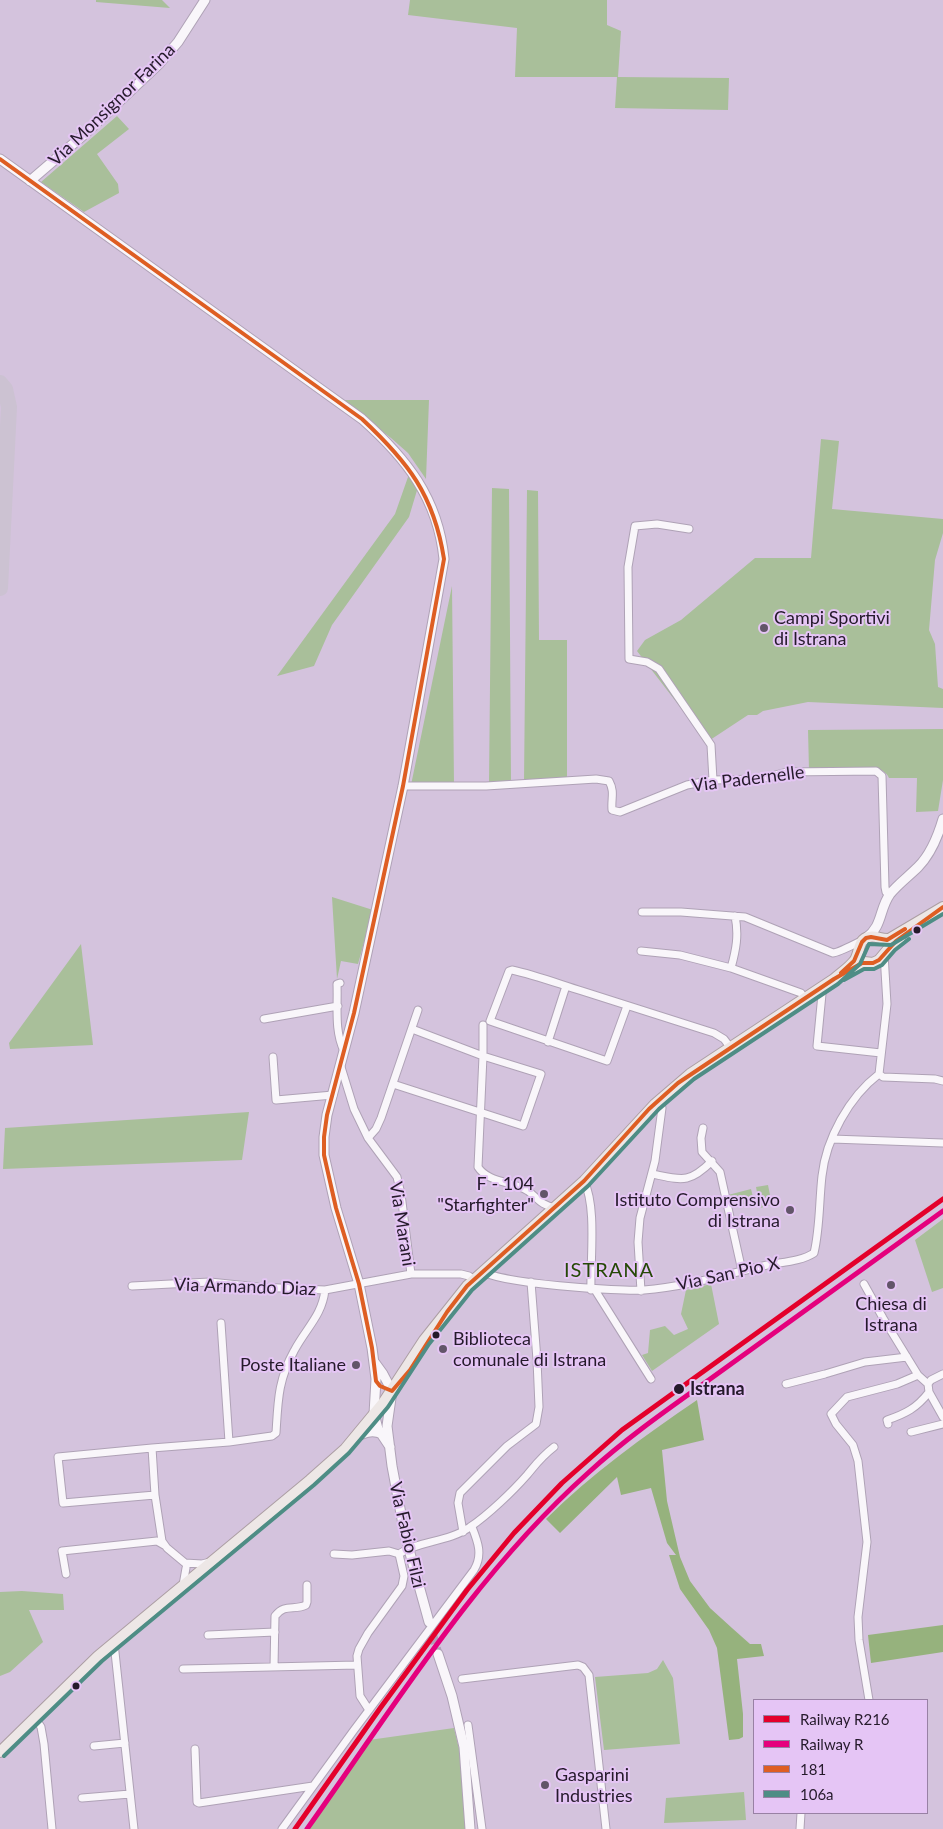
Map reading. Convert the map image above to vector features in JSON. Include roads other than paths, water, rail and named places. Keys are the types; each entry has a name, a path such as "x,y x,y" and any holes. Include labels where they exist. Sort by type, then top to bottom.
{"main road":[{"name":"Via Monsignor Farina","path":"30,181 87,132 160,64 178,42 205,0"},
{"path":"0,159 362,418 386,440 416,478 436,517 442,539 444,559 403,786 324,1137 324,1155 336,1208 359,1284 372,1348 378,1366 392,1391"},
{"path":"834,979 854,961 856,949 878,924 888,898 918,867 940,839 943,818"},
{"path":"885,953 879,933 886,915 888,898"},
{"path":"865,939 873,937 890,939 943,907"},
{"path":"0,1752 114,1642 318,1473 354,1439 392,1391 427,1336 478,1275 584,1181 660,1099 678,1083 834,979 859,964 880,960 896,941 931,914"},
{"path":"856,949 861,957 869,962"},
{"path":"392,1391 404,1379 454,1302"},
{"path":"378,1366 392,1374 405,1370"},
{"path":"374,1414 378,1366"},
{"path":"376,1379 379,1385 392,1391"},
{"name":"Via Fabio Filzi","path":"392,1391 385,1431 390,1447 396,1493 408,1549 429,1622"},
{"path":"354,1439 367,1432 385,1431 383,1420 374,1414"},
{"path":"438,1654 452,1696 464,1747 470,1829"}],"street":[{"path":"688,529 657,524 635,526 628,567 629,659 647,662 659,669 711,745 713,780"},
{"name":"Via Padernelle","path":"403,786 486,786 596,779 609,781 613,789 612,810 620,812 687,785 713,780 760,779 795,772 876,771 882,776 885,887 888,898"},
{"path":"642,912 681,912 745,917 831,953 856,949"},
{"path":"731,968 737,946 736,916"},
{"path":"641,951 680,955 731,968 801,993 805,999"},
{"path":"885,953 887,1004 879,1074 856,1097 837,1127 832,1139 943,1143"},
{"path":"869,962 881,969 885,977"},
{"path":"627,1006 608,1061 491,1023 490,1019 509,970 516,970 714,1033 724,1039 730,1048"},
{"path":"340,983 337,984 338,1034 344,1051"},
{"path":"548,1042 566,986"},
{"path":"819,990 822,994 817,1046 881,1053"},
{"path":"264,1020 338,1006"},
{"path":"368,1138 376,1129 381,1118 418,1010"},
{"path":"483,1025 478,1167 485,1175 529,1192 541,1204 554,1208"},
{"path":"393,1084 523,1126 541,1074 483,1056 412,1029"},
{"path":"273,1057 276,1100 333,1095"},
{"name":"Via Marani","path":"341,1067 354,1109 368,1138 397,1177 401,1194 411,1274"},
{"path":"879,1074 883,1077 943,1082"},
{"path":"641,1291 638,1242 640,1218 652,1174 662,1108 660,1099"},
{"path":"704,1128 701,1138 702,1152 720,1172 742,1271"},
{"name":"Via San Pio X","path":"411,1274 488,1275 593,1290 641,1291 661,1289 807,1258 814,1253 822,1174 832,1139"},
{"path":"652,1174 673,1178 694,1177 712,1161"},
{"path":"584,1181 590,1201 593,1290 651,1379"},
{"path":"536,1199 540,1207 542,1219"},
{"name":"Via Armando Diaz","path":"132,1286 210,1282 266,1288 325,1290 411,1274"},
{"path":"463,1532 458,1503 460,1493 507,1446 536,1424 539,1406 531,1282"},
{"path":"864,1284 906,1357 928,1388 943,1417"},
{"path":"155,1495 62,1503 58,1457 229,1442 272,1436 276,1433 279,1390 285,1370 294,1350 317,1317 325,1290"},
{"path":"221,1323 229,1442"},
{"path":"786,1384 865,1362 906,1357"},
{"path":"888,1424 887,1420 904,1415 921,1402 930,1380 943,1374"},
{"path":"869,1699 859,1640 858,1617 867,1542 858,1461 852,1445 831,1414 847,1397 897,1384 918,1375"},
{"path":"911,1432 943,1424"},
{"path":"334,1554 352,1555 389,1551 398,1554 408,1549 463,1532 472,1526 526,1475 540,1458 554,1447"},
{"path":"152,1448 160,1536 164,1545"},
{"path":"282,1829 479,1562 478,1543 472,1526"},
{"path":"66,1574 62,1551 157,1541 186,1564 194,1576"},
{"path":"369,1710 360,1696 357,1665 359,1649 404,1581 398,1554"},
{"path":"186,1564 204,1564 214,1560"},
{"path":"182,1586 185,1580 186,1564"},
{"path":"274,1667 275,1616 279,1610 306,1604 307,1585"},
{"path":"208,1635 275,1632"},
{"path":"114,1642 134,1829"},
{"path":"183,1669 357,1665"},
{"path":"462,1678 578,1665 583,1667 589,1675 606,1829"},
{"path":"35,1718 41,1727 44,1744 52,1829"},
{"path":"468,1725 482,1829"},
{"path":"94,1746 125,1743"},
{"path":"196,1749 197,1802 314,1786"},
{"path":"82,1798 130,1794"},
{"path":"800,1814 800,1829"}],"tunnel":[{"path":"429,1622 438,1654"}],"rail line":[{"name":"R216","path":"295,1829 467,1590 514,1533 562,1483 622,1430 943,1199"},
{"name":"R","path":"307,1829 404,1689 472,1598 547,1512 605,1458 640,1430 943,1211"}],"place":[{"name":"Campi Sportivi di Istrana","path":"764,628"},
{"name":"F - 104 \"Starfighter\"","path":"544,1194"},
{"name":"Istituto Comprensivo di Istrana","path":"790,1210"},
{"name":"Chiesa di Istrana","path":"891,1285"},
{"name":"Biblioteca comunale di Istrana","path":"443,1349"},
{"name":"Poste Italiane","path":"356,1365"},
{"name":"Istrana","path":"679,1389"},
{"name":"Gasparini Industries","path":"545,1785"}],"district":[{"name":"ISTRANA","path":"609,1271"}]}
